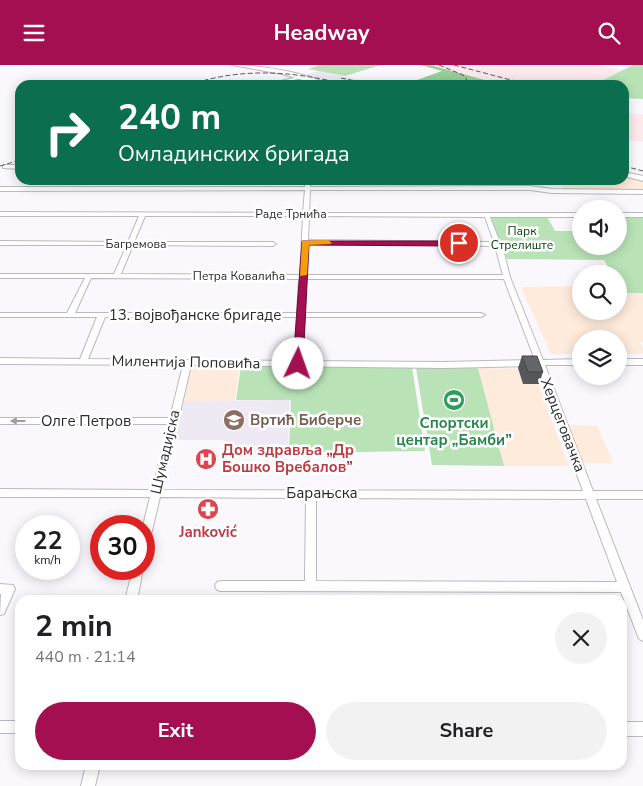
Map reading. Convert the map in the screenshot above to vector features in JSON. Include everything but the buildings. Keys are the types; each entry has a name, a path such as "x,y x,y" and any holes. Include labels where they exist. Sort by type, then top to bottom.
{"main road":[{"path":"235,65 274,70 309,80"},
{"path":"629,176 643,179"}],"street":[{"path":"288,80 301,77"},
{"path":"5,167 15,167"},
{"path":"298,364 307,185"},
{"path":"0,189 530,189 643,192"},
{"name":"Раде Трнића","path":"0,214 572,215"},
{"path":"117,276 143,214"},
{"name":"Херцеговачка","path":"487,215 507,277 643,635"},
{"path":"627,215 643,215"},
{"path":"305,242 497,244"},
{"name":"Багремова","path":"0,243 273,244"},
{"name":"Петра Ковалића","path":"0,276 507,277"},
{"path":"70,315 89,276"},
{"name":"13. војвођанске бригаде","path":"0,315 481,315"},
{"path":"83,361 102,315"},
{"name":"Милентија Поповића","path":"0,361 462,365 572,363"},
{"name":"Шумадијска","path":"150,515 188,362"},
{"path":"627,362 643,362"},
{"name":"Олге Петров","path":"0,421 172,421"},
{"name":"Барањска","path":"0,493 643,495"},
{"path":"310,586 312,493"},
{"path":"132,595 136,580"},
{"path":"221,586 625,587"},
{"path":"0,589 9,589 0,610"},
{"path":"0,727 15,727"},
{"path":"627,729 643,729"},
{"path":"88,786 92,770"}],"shaded area":[{"path":"430,65 599,65 622,70 602,80 485,80"},
{"path":"318,71 361,80 315,80 303,76"},
{"path":"629,113 643,114 643,142 629,141"},
{"path":"629,177 643,181 643,191 565,190 562,185 629,185"},
{"path":"469,185 544,185 545,187 470,187"},
{"path":"572,286 572,320 627,320 627,293 643,293 643,342 640,343 643,348 643,354 627,354 627,330 572,330 572,354 551,354 521,287"},
{"path":"192,363 240,363 235,401 184,401"},
{"path":"478,368 533,369 569,466 504,466"},
{"name":"Вртић Биберче","path":"290,400 288,453 222,453 224,440 175,440 184,401"},
{"path":"566,425 597,426 613,463 580,463"}],"green space":[{"path":"320,65 381,65 345,76 308,69"},
{"path":"421,65 430,65 485,80 417,80 442,71"},
{"path":"633,65 643,65 643,99 629,98 629,80 603,80"},
{"name":"Парк Стрелиште","path":"490,216 547,217 555,231 572,231 572,255 627,255 627,218 643,218 643,293 627,293 627,265 607,265 604,260 507,259"},
{"path":"241,366 412,367 425,451 289,453 291,400 236,400"},
{"name":"Спортски центар „Бамби”","path":"416,368 478,368 504,466 432,465"}],"railway":[{"path":"439,65 463,75 467,80"},
{"path":"454,65 511,80"},
{"path":"206,80 248,73 288,74 328,80"},
{"path":"341,78 351,80"},
{"path":"0,166 15,162"},
{"path":"629,167 643,171"}],"slow traffic":[{"path":"303,275 305,242 328,243"}],"place":[{"name":"Спортски центар „Бамби”","path":"454,400"},
{"name":"Вртић Биберче","path":"234,420"},
{"name":"Дом здравља „Др Бошко Вребалов”","path":"206,459"},
{"name":"Janković","path":"208,509"}],"route":[{"path":"298,364 305,242 459,243"}]}
